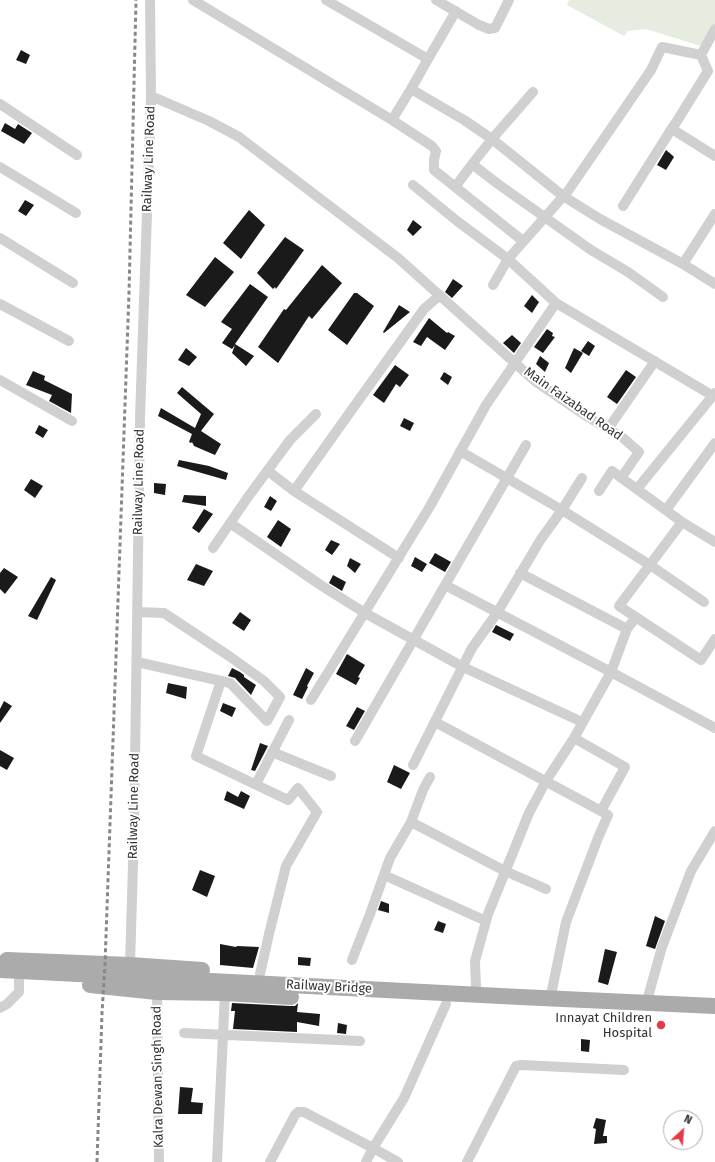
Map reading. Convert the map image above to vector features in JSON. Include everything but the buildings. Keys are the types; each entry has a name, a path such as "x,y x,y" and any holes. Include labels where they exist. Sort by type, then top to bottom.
{"main road":[{"path":"0,960 130,965 476,987 629,994 653,1000 715,1006"},
{"name":"Railway Bridge","path":"0,970 528,998 653,1000"},
{"path":"0,979 157,992 226,993 596,1010 646,1009 653,1000"}],"street":[{"name":"Railway Line Road","path":"130,965 134,832 140,418 151,96 150,0"},
{"path":"193,0 392,120 432,146 436,151 433,164 434,170 523,241"},
{"path":"326,0 428,59"},
{"path":"436,0 489,29 495,28 509,0"},
{"path":"392,120 456,11"},
{"path":"701,55 715,29"},
{"path":"493,285 508,259 572,184 651,70 662,48 701,55"},
{"path":"623,206 708,71 701,55"},
{"path":"411,89 464,120 492,139 563,196 600,219 683,264 715,284"},
{"path":"455,187 492,139 533,92"},
{"name":"Main Faizabad Road","path":"151,96 209,121 239,137 398,258 535,381 622,437 639,452 621,478"},
{"path":"0,104 77,155"},
{"path":"678,119 672,129 715,156"},
{"path":"472,164 591,250 628,272 663,297"},
{"path":"0,167 76,213"},
{"path":"413,185 456,221 508,259 556,303 714,394 637,489"},
{"path":"683,264 715,214"},
{"path":"0,238 73,283"},
{"path":"294,491 424,309 440,295"},
{"path":"311,700 429,508 486,405 556,303"},
{"path":"0,304 69,340"},
{"path":"608,429 656,361"},
{"path":"0,380 72,421"},
{"path":"213,548 290,440 316,414"},
{"path":"666,510 715,443"},
{"path":"355,741 526,445"},
{"path":"460,451 562,510 650,565 704,602"},
{"path":"268,470 294,491 399,558"},
{"path":"599,491 612,472 682,522 715,542"},
{"path":"413,765 472,648 497,613 541,539 562,510 582,478"},
{"path":"682,522 620,606 701,660 715,639"},
{"path":"230,523 322,586 365,613 463,667 582,722"},
{"path":"520,573 627,630"},
{"path":"445,585 715,728"},
{"path":"137,612 164,613 264,681 280,697 267,721 230,683 137,662"},
{"path":"476,987 475,961 486,921 528,813 546,781 574,738 610,672 627,630 636,617"},
{"path":"221,681 196,756 288,800 298,788 317,812 286,866 260,974"},
{"path":"256,784 290,720"},
{"path":"435,722 608,815 566,922 552,990"},
{"path":"574,738 625,767 600,811"},
{"path":"272,752 332,776"},
{"path":"352,960 390,858 411,822 423,790 430,777"},
{"path":"411,822 505,871 546,889"},
{"path":"653,1000 662,947 691,871 715,831"},
{"path":"384,875 486,921"},
{"path":"0,1008 8,1004 19,992 20,980"},
{"name":"Kalra Dewan Singh Road","path":"157,992 159,1162"},
{"path":"217,1162 226,993"},
{"path":"366,1162 404,1098 446,1004"},
{"path":"184,1033 360,1041"},
{"path":"467,1162 516,1066 522,1065 624,1070"},
{"path":"270,1162 298,1112 304,1112 398,1162"}],"shaded area":[{"path":"569,0 715,0 715,26 704,47 646,29 628,31 624,36 567,5"}],"railway":[{"path":"97,1162 129,293 136,0"}],"place":[{"name":"Innayat Children Hospital","path":"661,1025"}]}
